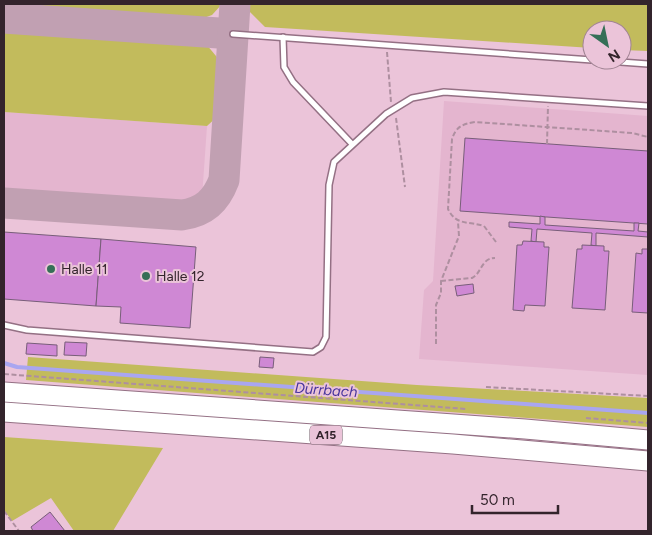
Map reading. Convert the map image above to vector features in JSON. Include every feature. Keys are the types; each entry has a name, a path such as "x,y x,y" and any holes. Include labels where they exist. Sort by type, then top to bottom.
{"highway":[{"name":"A15","path":"4,392 515,428 648,440"},
{"name":"A15","path":"4,412 453,444 648,461"}],"lane":[{"path":"233,34 582,59"},
{"path":"283,37 284,66 293,82 352,144"},
{"path":"632,63 648,64"},
{"path":"4,325 36,331 313,352 321,347 326,337 329,185 334,162 398,105 427,93 444,92 648,106"}],"path":[{"path":"547,144 548,108"},
{"path":"496,242 484,226 458,221 450,213 448,205 452,140 454,132 460,126 475,122 632,133 648,137"},
{"path":"436,344 438,323 436,304 441,293 441,281 458,236 458,221"},
{"path":"441,281 476,277 482,265 490,258 494,258"},
{"path":"4,374 469,409"},
{"path":"486,387 648,396"},
{"path":"586,418 648,424"},
{"path":"4,511 19,531"}],"shaded area":[{"path":"4,4 222,4 212,15 195,21 4,8"},
{"path":"247,4 648,4 648,51 632,50 632,20 582,20 582,47 265,27 249,11"},
{"path":"4,25 184,37 206,44 221,62 219,115 207,126 4,112"},
{"path":"444,101 648,116 648,375 419,359 424,290 433,281"},
{"path":"4,112 207,126 200,226 4,213"},
{"path":"28,357 417,385 648,398 648,427 26,380"},
{"path":"4,437 163,448 113,531 74,531 51,498 12,521 4,510"}],"building":[{"path":"465,138 648,151 648,224 460,211"},
{"path":"540,216 545,217 545,225 634,231 634,223 639,223 638,231 648,232 648,237 596,233 596,246 591,245 592,233 537,229 536,242 531,241 532,229 509,227 509,222 540,224"},
{"name":"Halle 11","path":"4,232 101,239 96,306 4,299"},
{"name":"Halle 12","path":"101,239 196,247 190,328 120,323 121,307 96,306"},
{"path":"523,241 544,242 544,247 549,247 545,306 525,305 524,311 513,310 517,245 522,245"},
{"path":"582,245 604,246 604,251 609,251 605,310 572,308 577,249 582,249"},
{"path":"642,249 648,249 648,313 632,312 636,253 642,254"},
{"path":"473,284 474,293 457,296 455,286"},
{"path":"65,342 87,343 86,356 64,355"},
{"path":"27,343 57,345 57,356 26,354"},
{"path":"260,357 274,358 273,368 259,367"},
{"path":"50,512 65,531 33,531 31,527"}],"waterway":[{"name":"Dürrbach","path":"4,363 17,367 648,413"}],"taxiway":[{"path":"4,203 182,215 197,211 213,200 224,180 235,4"},
{"path":"4,18 233,34"}],"place":[{"name":"Halle 11","path":"51,269"},
{"name":"Halle 12","path":"146,276"}]}
